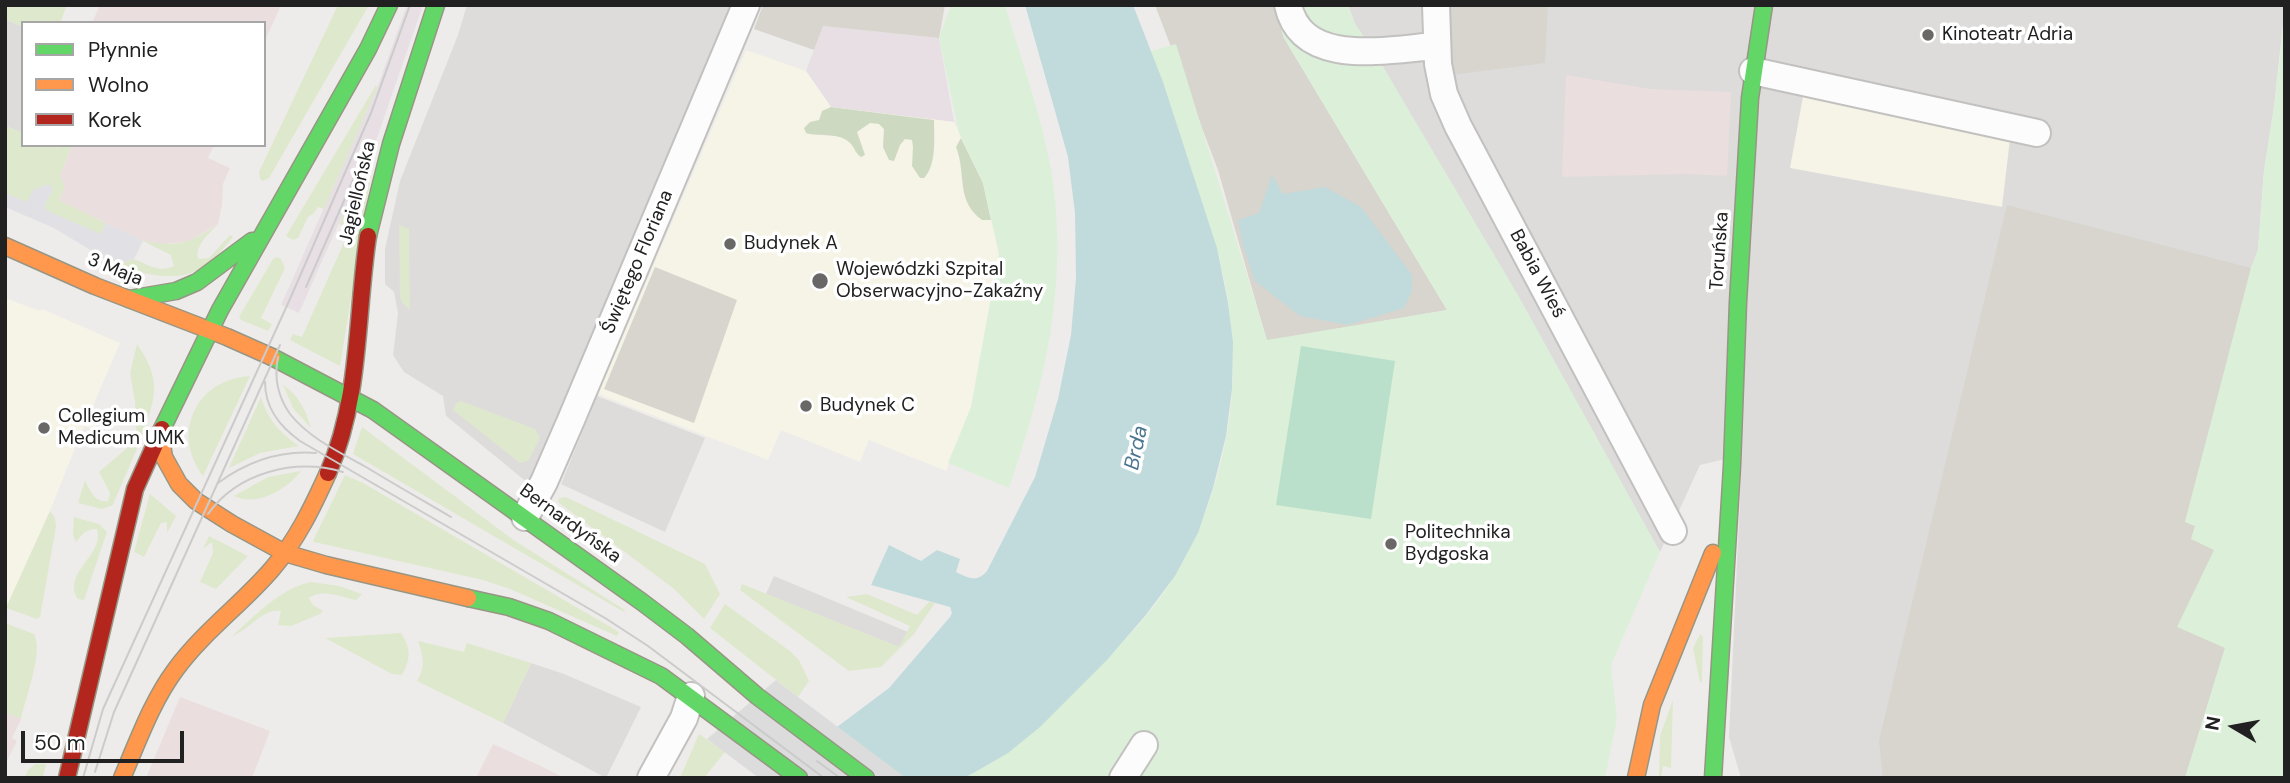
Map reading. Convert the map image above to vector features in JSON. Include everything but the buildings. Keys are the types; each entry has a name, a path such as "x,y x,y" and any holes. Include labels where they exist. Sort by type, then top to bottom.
{"main road":[{"path":"67,778 135,489 209,331 368,49 389,5"},
{"name":"Jagiellońska","path":"285,553 330,468 340,441 356,361 363,268 374,206 391,140 436,5"},
{"name":"Toruńska","path":"1713,778 1732,466 1746,156 1753,71 1764,5"},
{"path":"129,299 176,291 197,282 265,231"},
{"name":"3 Maja","path":"5,246 286,363 350,397"},
{"name":"Bernardyńska","path":"350,397 373,410 525,517 687,636 757,696 866,778"},
{"path":"160,433 164,457 170,470 187,492 221,518 285,553 518,610 558,625 661,676 799,778"},
{"name":"Toruńska","path":"1636,778 1652,705 1699,593 1728,501"},
{"path":"122,778 146,720 177,667 194,646 250,593 285,553"}],"street":[{"name":"Świętego Floriana","path":"525,517 544,482 631,281 746,5"},
{"path":"1288,5 1290,16 1303,36 1323,47 1351,51 1437,46"},
{"name":"Babia Wieś","path":"1436,5 1438,64 1444,94 1673,531"},
{"path":"1753,71 2038,133"},
{"path":"651,778 684,718 691,696"},
{"path":"1123,778 1144,745"}],"shaded area":[{"path":"100,5 281,5 266,39 266,21 93,21"},
{"path":"407,5 423,5 377,138 299,313 281,305 377,88"},
{"path":"467,5 746,5 539,492 446,416 443,396 404,372 393,355 398,313 394,292 385,284 385,249 400,181 458,35"},
{"path":"763,5 945,5 939,38 823,26 814,50 754,29"},
{"path":"1155,5 1273,5 1284,38 1447,310 1267,341 1218,170"},
{"path":"1348,5 2285,5 2264,171 2258,250 2251,268 2225,648 2185,778 1741,778 1729,737 1742,455 1700,465 1660,552 1379,60 1355,24"},
{"path":"1449,5 1548,5 1545,63 1451,75"},
{"path":"5,19 21,26 21,132 5,126"},
{"path":"823,26 939,38 954,122 831,107 806,71"},
{"name":"Wojewódzki Szpital Obserwacyjno-Zakaźny","path":"746,50 806,71 831,107 954,122 983,183 999,254 971,407 946,471 869,440 860,462 781,430 768,460 598,394"},
{"path":"1566,75 1651,89 1731,92 1727,176 1686,174 1562,177"},
{"path":"1804,91 2010,139 2002,207 1790,168"},
{"path":"71,147 213,147 208,158 230,168 223,184 218,224 188,242 161,244 143,241 59,200 65,187 60,175"},
{"path":"49,184 53,189 45,204 46,210 101,234 106,223 143,241 134,259 115,265 54,228 5,207 5,193 27,202 33,190"},
{"path":"2007,205 2251,268 2185,522 2195,526 2192,539 2214,550 2225,648 2185,778 1883,778 1879,741"},
{"path":"655,267 737,300 694,423 604,389"},
{"name":"Collegium Medicum UMK","path":"5,298 40,311 42,309 120,343 92,408 102,413 94,430 84,426 50,511 5,610"},
{"path":"597,396 705,438 665,532 561,484"},
{"path":"774,576 908,632 899,647 766,594"},
{"path":"531,663 641,707 606,778 503,723"},
{"path":"180,697 270,731 252,778 146,778"},
{"path":"5,712 21,719 12,738 17,741 5,765"},
{"path":"493,744 545,768 564,778 476,778"}],"green space":[{"path":"5,5 67,5 61,21 21,21 21,26 5,19"},
{"path":"338,5 369,5 269,178 263,181 259,172"},
{"path":"951,5 1005,5 1042,128 1056,210 1058,251 1051,331 1033,410 1009,488 948,463 971,407 999,254 983,183 959,133 939,38"},
{"name":"Politechnika Bydgoska","path":"1273,5 1348,5 1355,24 1519,297 1660,552 1611,665 1617,719 1605,778 964,778 1001,756 1032,732 1102,664 1147,614 1176,574 1190,547 1213,491 1221,461 1233,370 1227,293 1214,240 1151,51 1176,44 1267,340 1447,310 1284,38"},
{"path":"2285,11 2285,778 2185,778 2225,648 2177,627 2214,550 2191,539 2195,526 2185,522 2258,250 2264,171"},
{"path":"376,85 324,209 318,207 308,217 298,238 293,240 286,236"},
{"path":"831,107 934,120 934,150 931,166 924,178 920,178 912,166 912,140 905,139 894,161 889,160 883,147 884,129 879,124 870,123 857,132 865,155 861,157 850,143 840,137 806,133 804,128 810,122 819,120 822,111"},
{"path":"5,126 21,132 21,147 71,147 60,175 65,187 59,200 106,223 101,235 46,210 45,204 53,189 27,202 5,193"},
{"path":"377,138 340,366 290,340 293,334 302,337 350,229 339,224"},
{"path":"961,138 983,183 991,220 982,220 968,204 956,147"},
{"path":"218,224 201,244 198,259 209,258 230,235 233,237 211,261 189,274 153,275 116,265 134,259 159,268 174,266 171,255 143,241 175,244 191,240"},
{"path":"399,225 409,229 410,310 400,297"},
{"path":"277,257 285,268 261,318 272,324 268,331 239,317 273,259"},
{"path":"137,344 148,364 154,385 154,396 145,427 113,505 102,509 78,503 85,480 96,498 108,501 110,493 99,472 126,449 136,432 130,373"},
{"path":"1301,346 1395,361 1371,519 1276,505"},
{"path":"250,376 203,476 189,443 194,411 215,387 231,379"},
{"path":"283,385 301,404 311,428 293,408"},
{"path":"261,397 267,413 276,425 299,446 260,453 229,468"},
{"path":"461,401 535,429 540,438 528,461 520,463 453,410 456,403"},
{"path":"362,427 512,539 625,610 624,612 353,454"},
{"path":"301,471 271,495 252,499 234,496 268,477"},
{"path":"345,475 619,632 617,636 510,589 483,580 314,542"},
{"path":"150,494 176,516 167,533 167,522 161,523 144,557 134,552"},
{"path":"566,497 705,564 720,594 704,619 673,588 558,502 559,498"},
{"path":"50,511 55,518 56,527 40,617 37,619 6,608"},
{"path":"74,517 99,524 107,532 84,600 78,599 74,590 75,581 95,547 97,529 87,531 76,542 73,535"},
{"path":"209,536 248,556 216,589 200,582 213,553 212,542 203,549"},
{"path":"311,582 339,586 362,594 356,600 332,594 314,595 309,598 313,605 323,611 320,614 291,626 278,625 281,611 274,611 232,636 278,597"},
{"path":"742,584 899,647 910,626 846,597 867,594 917,615 929,602 935,603 914,634 881,667 849,671 740,590"},
{"path":"725,604 799,660 809,681 798,697 710,628"},
{"path":"5,623 34,634 36,642 35,663 21,719 5,712"},
{"path":"401,633 409,654 402,675 392,674 325,638"},
{"path":"1700,634 1703,637 1700,683 1693,648"},
{"path":"418,641 464,652 467,643 531,663 503,723 417,681 423,661"},
{"path":"1673,700 1671,768 1663,766 1659,778 1660,736"},
{"path":"699,734 725,752 704,778 680,778"},
{"path":"35,764 46,764 43,778 25,778 27,771"}],"water":[{"name":"Brda","path":"1025,5 1133,5 1163,82 1217,248 1233,342 1232,389 1226,436 1213,488 1198,533 1175,576 1145,616 1107,660 1040,727 1008,753 964,778 769,778 889,688 950,617 950,607 871,585 889,545 921,561 937,550 960,559 956,572 969,577 979,577 987,571 1035,477 1058,399 1071,335 1076,278 1075,213 1068,157"},
{"path":"1272,175 1283,194 1325,187 1361,207 1412,275 1412,291 1404,308 1348,325 1300,316 1255,281 1238,220 1259,213"}],"pier":[{"path":"776,680 906,778 759,778 707,739"}],"tram line":[{"path":"83,778 103,709 290,299 371,113 410,5"},
{"path":"306,287 365,153"},
{"path":"95,772 114,712 280,345"},
{"path":"278,357 277,379 280,394 298,423 325,444 451,517"},
{"path":"265,382 268,400 275,416 300,441 605,618 648,646 824,778"},
{"path":"218,483 252,463 277,455 316,453"},
{"path":"208,514 235,488 269,472 306,467 343,472"},
{"path":"817,761 840,778"}],"traffic: fast":[{"path":"162,429 220,310 368,49 389,5"},
{"path":"368,236 391,144 436,5"},
{"path":"1713,778 1750,98 1764,5"},
{"path":"129,299 176,291 197,282 252,241"},
{"path":"272,357 373,410 642,602 687,636 757,696 866,778"},
{"path":"468,598 509,607 549,621 661,676 799,778"}],"traffic: slow":[{"path":"5,246 95,286 272,357"},
{"path":"160,433 164,457 179,484 196,501 285,553 468,598"},
{"path":"122,778 167,681 199,642 281,558 304,523 328,473"},
{"path":"1636,778 1652,705 1713,553"}],"traffic: jam":[{"path":"328,473 339,445 352,386 368,236"},
{"path":"67,778 135,489 162,429"}],"place":[{"name":"Kinoteatr Adria","path":"1928,35"},
{"name":"Budynek A","path":"730,244"},
{"name":"Wojewódzki Szpital Obserwacyjno-Zakaźny","path":"820,281"},
{"name":"Budynek C","path":"806,406"},
{"name":"Collegium Medicum UMK","path":"44,428"},
{"name":"Politechnika Bydgoska","path":"1391,544"}]}
